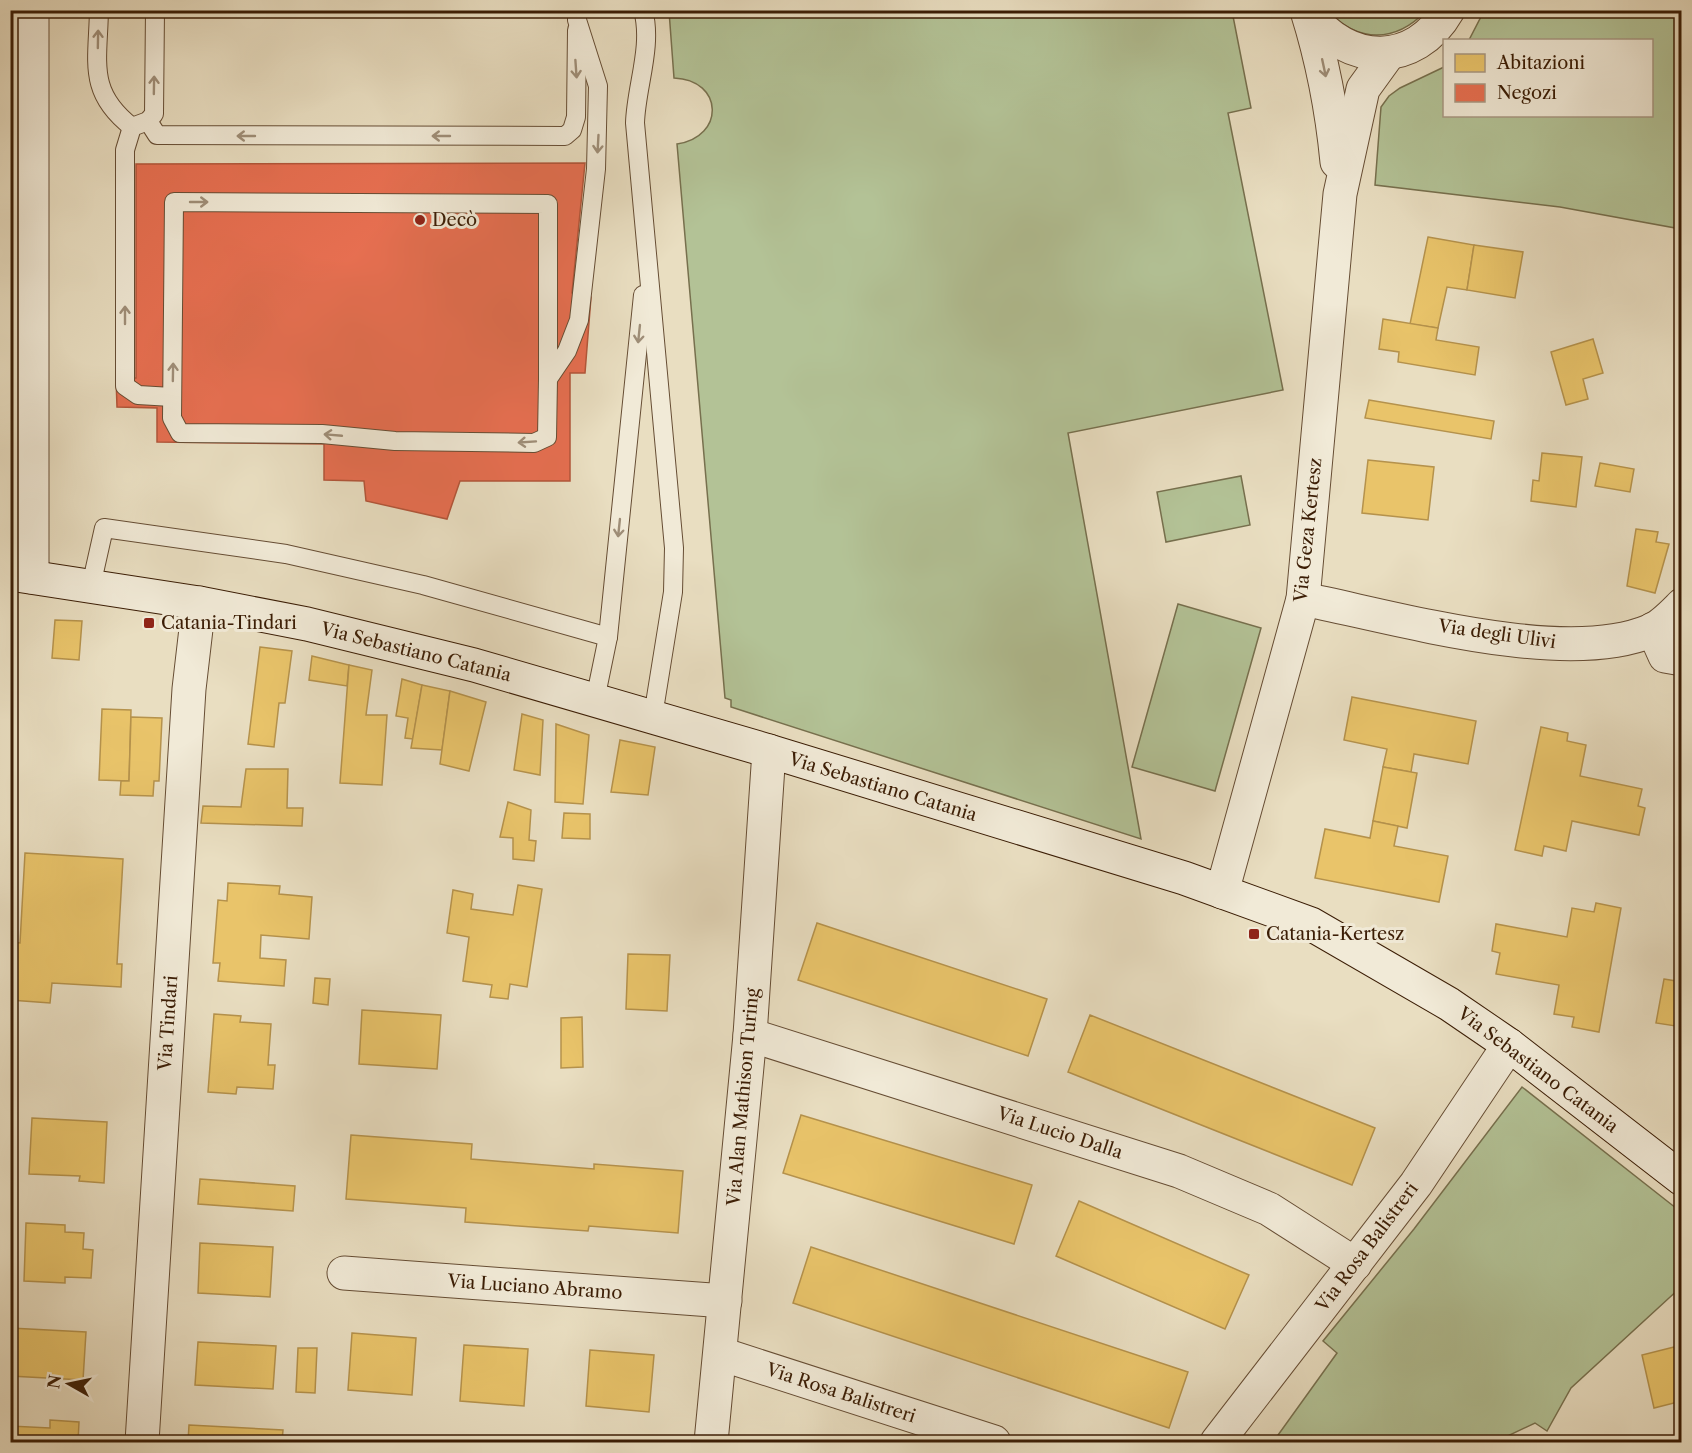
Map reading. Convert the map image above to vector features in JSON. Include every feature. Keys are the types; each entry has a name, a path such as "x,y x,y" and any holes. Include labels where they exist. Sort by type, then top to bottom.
{"street":[{"path":"21,575 32,10"},
{"path":"1307,11 1326,34 1351,49 1370,53 1389,53 1409,47 1427,37 1448,10"},
{"path":"1307,11 1322,57 1332,110 1340,194"},
{"path":"1340,194 1363,89 1389,53"},
{"name":"Via Geza Kertesz","path":"1222,892 1303,598 1340,194"},
{"name":"Via Sebastiano Catania","path":"21,575 199,603 377,640 769,751 1222,892 1311,924 1449,1004 1509,1045 1682,1179"},
{"name":"Via degli Ulivi","path":"1303,598 1487,636 1573,644 1611,642 1653,630 1682,605"},
{"name":"Via Tindari","path":"142,1443 189,690 199,603"},
{"path":"1653,630 1665,656 1682,659"},
{"name":"Via Alan Mathison Turing","path":"711,1443 750,1035 769,751"},
{"name":"Via Lucio Dalla","path":"750,1035 1179,1170 1269,1209 1355,1264"},
{"name":"Via Rosa Balistreri","path":"1217,1443 1416,1184 1509,1045"},
{"name":"Via Luciano Abramo","path":"345,1273 725,1301"},
{"name":"Via Rosa Balistreri","path":"721,1354 994,1443"}],"lane":[{"path":"99,10 100,89 111,108 157,135 565,136 572,130 576,117 575,58 578,15"},
{"path":"155,10 154,114 140,124 125,150 125,386 138,395 172,398"},
{"path":"643,10 647,28 636,100 635,123 674,548 673,592 653,717"},
{"path":"548,379 567,351 579,320 596,170 598,86 578,15"},
{"path":"174,202 548,204 548,379 547,437 534,443 395,441 322,434 180,434 172,418 174,202"},
{"path":"595,700 608,637 647,255"},
{"path":"92,586 104,528 286,554 423,585 608,637"}],"green space":[{"path":"669,11 1232,11 1251,108 1228,113 1283,390 1068,433 1141,839 731,707 731,700 725,698 677,144 693,139 704,131 710,121 712,109 710,98 702,88 690,81 674,78"},
{"path":"1327,11 1426,11 1402,29 1389,34 1377,35 1364,34 1352,29 1339,22"},
{"path":"1484,11 1681,11 1681,229 1560,207 1375,185 1381,107 1389,96 1400,88 1443,67 1443,117 1653,117 1653,39 1470,39"},
{"path":"1241,476 1250,525 1166,542 1157,492"},
{"path":"1178,604 1261,628 1215,791 1132,767"},
{"path":"1522,1087 1681,1212 1681,1287 1571,1388 1547,1431 1535,1423 1495,1442 1273,1442 1337,1353 1323,1341 1414,1229"}],"building: Abitazioni":[{"path":"1428,237 1474,245 1467,290 1447,287 1438,328 1410,324"},
{"path":"1474,245 1523,252 1515,298 1467,290"},
{"path":"1383,319 1438,328 1436,340 1479,347 1475,375 1398,362 1399,352 1379,349"},
{"path":"1593,339 1603,373 1583,379 1588,399 1566,405 1551,352"},
{"path":"1369,400 1494,421 1491,439 1365,418"},
{"path":"1542,453 1582,457 1576,507 1531,501 1533,480 1539,481"},
{"path":"1368,460 1434,467 1428,520 1362,513"},
{"path":"1600,463 1634,469 1630,492 1595,486"},
{"path":"1636,529 1658,532 1656,542 1669,544 1655,593 1627,586"},
{"path":"55,620 82,621 79,660 52,658"},
{"path":"260,647 292,651 285,703 279,703 274,747 248,744"},
{"path":"312,656 349,665 347,686 309,680"},
{"path":"349,665 372,670 366,715 387,715 382,785 340,783"},
{"path":"402,679 422,685 413,739 405,738 408,718 396,716"},
{"path":"422,685 450,691 442,750 411,748"},
{"path":"450,691 486,702 469,771 440,764"},
{"path":"1352,697 1476,721 1468,764 1414,754 1411,772 1383,767 1387,749 1344,740"},
{"path":"102,709 131,710 129,781 99,780"},
{"path":"522,714 543,720 540,775 514,770"},
{"path":"131,717 162,718 159,781 154,781 153,796 120,795 121,781 129,781"},
{"path":"556,724 589,735 583,804 555,802"},
{"path":"1541,727 1568,733 1567,741 1586,745 1580,776 1642,789 1638,806 1645,808 1639,835 1572,821 1566,851 1544,846 1542,856 1515,850"},
{"path":"620,740 655,747 648,795 611,792"},
{"path":"1383,767 1417,773 1407,828 1373,821"},
{"path":"246,769 288,769 287,808 303,808 302,826 201,823 203,806 241,807"},
{"path":"508,802 531,810 529,840 536,841 534,861 513,859 513,838 500,837"},
{"path":"564,813 590,814 590,839 562,838"},
{"path":"1373,821 1398,826 1394,846 1448,856 1439,902 1315,878 1325,829 1370,838"},
{"path":"25,853 123,859 117,964 122,964 121,987 52,983 50,1003 10,1000 11,942 20,943"},
{"path":"228,883 280,886 279,894 312,897 309,939 261,935 260,958 286,960 284,986 218,981 220,963 213,963 218,900 227,901"},
{"path":"518,885 542,889 527,987 510,984 508,999 490,997 492,985 463,981 469,937 447,933 453,890 473,894 471,909 513,915"},
{"path":"1596,903 1621,908 1599,1032 1572,1027 1574,1017 1554,1014 1559,985 1496,974 1500,953 1492,951 1496,924 1567,937 1572,908 1594,912"},
{"path":"817,923 1047,999 1028,1056 798,980"},
{"path":"628,954 670,955 667,1011 626,1009"},
{"path":"315,978 330,979 328,1005 313,1003"},
{"path":"1664,979 1682,982 1682,1027 1656,1023"},
{"path":"362,1010 441,1015 437,1069 359,1064"},
{"path":"214,1014 241,1016 240,1022 271,1024 268,1065 275,1065 273,1089 237,1087 236,1094 208,1092"},
{"path":"1090,1015 1375,1128 1352,1185 1068,1072"},
{"path":"582,1017 583,1067 561,1068 561,1018"},
{"path":"801,1115 1032,1185 1014,1244 783,1173"},
{"path":"32,1118 107,1122 104,1183 79,1181 80,1176 29,1174"},
{"path":"351,1135 472,1144 471,1159 594,1169 594,1164 683,1171 678,1233 589,1226 588,1231 465,1222 466,1208 346,1199"},
{"path":"200,1179 295,1186 293,1211 198,1204"},
{"path":"1079,1201 1249,1275 1225,1329 1056,1256"},
{"path":"26,1223 65,1225 65,1232 84,1233 83,1249 93,1250 91,1278 65,1277 65,1283 24,1281"},
{"path":"200,1243 273,1247 270,1297 198,1293"},
{"path":"811,1247 1188,1372 1169,1428 793,1303"},
{"path":"10,1328 86,1332 83,1380 10,1376"},
{"path":"352,1333 416,1338 412,1395 348,1390"},
{"path":"198,1342 276,1346 273,1389 195,1385"},
{"path":"464,1345 528,1349 524,1406 460,1401"},
{"path":"1682,1345 1682,1401 1654,1408 1642,1355"},
{"path":"298,1348 317,1348 315,1393 296,1392"},
{"path":"590,1350 654,1355 649,1412 586,1406"},
{"path":"50,1420 79,1422 78,1442 10,1442 10,1426 50,1428"},
{"path":"189,1425 283,1430 282,1442 188,1442"}],"building: Negozi":[{"path":"585,163 572,293 591,297 585,373 570,373 570,481 460,481 447,519 366,501 364,481 324,480 324,444 157,442 157,408 117,407 116,378 136,378 136,164"}],"place":[{"name":"Decò","path":"420,220"},
{"name":"Catania-Tindari","path":"149,623"},
{"name":"Catania-Kertesz","path":"1254,934"}]}
